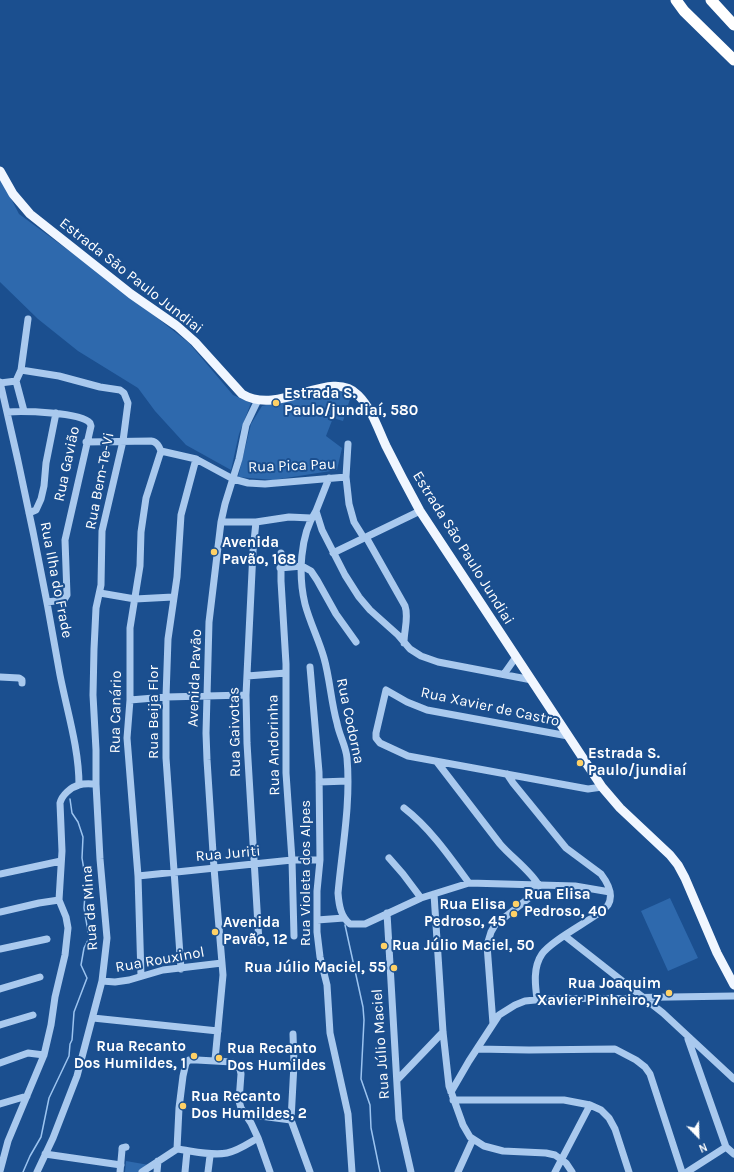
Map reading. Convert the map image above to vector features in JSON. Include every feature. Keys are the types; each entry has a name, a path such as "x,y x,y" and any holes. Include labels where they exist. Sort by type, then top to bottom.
{"highway":[{"path":"676,0 684,11 734,60"},
{"path":"711,0 734,25"}],"main road":[{"name":"Estrada São Paulo Jundiai","path":"0,171 13,194 30,214 131,294 177,326 195,342 242,394 248,398 267,401 335,386 348,388 354,392 370,412 403,481 420,511 602,788 620,808 670,855 678,866 685,878 717,953 734,985"}],"street":[{"path":"24,411 16,381 21,370 28,319"},
{"name":"Rua Bem-Te-Vi","path":"21,370 59,376 100,387 122,391 128,403 123,441 103,522 100,593 96,608 94,631 94,704"},
{"path":"0,382 16,381"},
{"name":"Rua Ilha do Frade","path":"0,382 47,602 76,750 79,785"},
{"name":"Avenida Pavão","path":"214,1060 223,978 207,760 207,695 210,605 221,522 225,504 242,448 246,424 258,400"},
{"name":"Rua Gavião","path":"7,412 24,411 56,413 83,418 88,421 91,426 86,442 65,540 67,595 64,600 47,602"},
{"path":"29,514 36,510 41,499 46,463 56,413"},
{"path":"86,442 155,442 161,451"},
{"path":"348,444 346,477 350,511 354,522 405,606 407,612 404,643"},
{"name":"Rua Pica Pau","path":"161,451 196,458 233,479 248,483 265,484 346,477"},
{"name":"Rua Canário","path":"141,976 138,876 127,738 130,700 130,628 140,566 141,532 146,498 161,451"},
{"name":"Rua Beija Flor","path":"181,969 166,758 166,697 168,639 177,577 181,515 196,458"},
{"name":"Rua Codorna","path":"329,478 304,535 302,553 302,588 305,604 324,658 337,725 347,756 348,805 338,894 339,906 344,918"},
{"path":"316,510 322,530 333,553 359,597 370,610 398,635 410,649 430,660 532,680"},
{"path":"333,553 420,511"},
{"path":"221,522 256,522 289,517 311,518"},
{"name":"Rua Gaivotas","path":"256,522 253,551 246,695 247,751 259,942"},
{"name":"Rua Andorinha","path":"281,553 280,568 286,674 286,773 292,860 294,936"},
{"path":"280,568 302,566 311,571 336,614 356,642"},
{"path":"100,593 135,599 173,597"},
{"path":"504,674 516,657"},
{"name":"Rua Violeta dos Alpes","path":"310,667 319,782 320,860 317,891 317,920 320,951 327,985 330,1033 348,1114 352,1172"},
{"path":"247,676 286,674"},
{"path":"0,678 19,678 22,680 22,683"},
{"name":"Rua Xavier de Castro","path":"437,762 408,756 378,741 376,733 386,690 407,702 427,710 568,736"},
{"path":"130,700 207,695 246,695"},
{"name":"Rua da Mina","path":"37,1172 53,1138 77,1076 102,982 107,938 100,859 94,704"},
{"path":"437,762 588,788 602,788"},
{"path":"437,762 500,844 534,877 539,886"},
{"path":"507,774 563,844 601,874 605,879 610,892 609,902 606,907 545,949 537,965 537,999"},
{"path":"319,782 348,781"},
{"path":"0,1171 8,1141 44,1055 67,937 68,928 66,917 59,900 61,861 60,803 66,793 79,785 96,784"},
{"path":"404,808 424,826 469,883"},
{"path":"389,858 404,874 421,898"},
{"name":"Rua Juriti","path":"138,876 292,860 320,860"},
{"path":"0,874 61,861"},
{"path":"317,920 344,918 350,924 365,924 421,898 469,883 574,886 610,892"},
{"path":"493,1024 487,944 495,925 534,894 539,886"},
{"path":"434,894 443,1032 451,1092 463,1125 473,1139 484,1146 503,1151 546,1153 562,1159 572,1172"},
{"path":"0,912 59,900"},
{"name":"Rua Júlio Maciel","path":"387,913 400,1119 411,1172"},
{"path":"565,936 663,1014 734,1079"},
{"path":"0,950 47,939"},
{"name":"Rua Rouxinol","path":"102,982 115,982 163,970 222,963"},
{"path":"0,989 40,977"},
{"path":"451,1092 499,1015 525,1001 537,999 734,996"},
{"path":"0,1025 33,1015"},
{"path":"92,1018 218,1031"},
{"path":"397,1080 443,1032"},
{"path":"293,1034 294,1064 291,1120 310,1172"},
{"path":"688,1037 726,1147 734,1154"},
{"path":"477,1049 615,1049 636,1060 645,1067 650,1074 682,1172"},
{"path":"0,1063 28,1053 44,1055"},
{"path":"177,1150 179,1108 186,1063 189,1060 232,1062 240,1069 241,1074 239,1101 241,1108 258,1138 270,1172"},
{"path":"0,1104 27,1096"},
{"path":"453,1100 564,1100 590,1105 601,1110 609,1118 615,1129 630,1172"},
{"path":"555,1172 590,1105"},
{"path":"245,1114 291,1120"},
{"path":"142,1172 177,1150 210,1154 227,1153 258,1138"},
{"path":"458,1172 473,1139"},
{"path":"0,1145 8,1141"},
{"path":"45,1154 121,1168 122,1148 126,1147"},
{"path":"687,1172 726,1147"},
{"path":"185,1172 187,1151"},
{"path":"208,1172 210,1156"},
{"path":"157,1172 158,1161"}],"shaded area":[{"path":"0,177 19,214 109,280 189,343 233,395 251,403 239,434 231,470 186,445 155,411 138,388 78,351 38,319 0,282"},
{"path":"335,390 351,396 343,421 333,418 326,436 342,448 337,470 273,480 238,477 251,424 262,406"},
{"path":"670,898 698,958 668,971 641,911"},
{"path":"126,1161 149,1165 138,1172 125,1172"}],"waterway":[{"path":"23,1172 41,1137 49,1098 69,1056 74,1012 87,978 81,965 84,948 89,938 84,908 86,882 82,858 83,837 78,822 72,813 70,799"},
{"path":"345,925 363,1007 364,1020 361,1079 370,1105 371,1128 380,1172"}],"place":[{"name":"Estrada S. Paulo/jundiaí, 580","path":"276,403"},
{"name":"Avenida Pavão, 168","path":"214,552"},
{"name":"Estrada S. Paulo/jundiaí","path":"580,763"},
{"name":"Rua Elisa Pedroso, 40","path":"516,904"},
{"name":"Rua Elisa Pedroso, 45","path":"514,914"},
{"name":"Avenida Pavão, 12","path":"215,932"},
{"name":"Rua Júlio Maciel, 50","path":"384,946"},
{"name":"Rua Júlio Maciel, 55","path":"394,968"},
{"name":"Rua Joaquim Xavier Pinheiro, 7","path":"669,993"},
{"name":"Rua Recanto Dos Humildes, 1","path":"194,1056"},
{"name":"Rua Recanto Dos Humildes","path":"219,1058"},
{"name":"Rua Recanto Dos Humildes, 2","path":"183,1106"}]}
